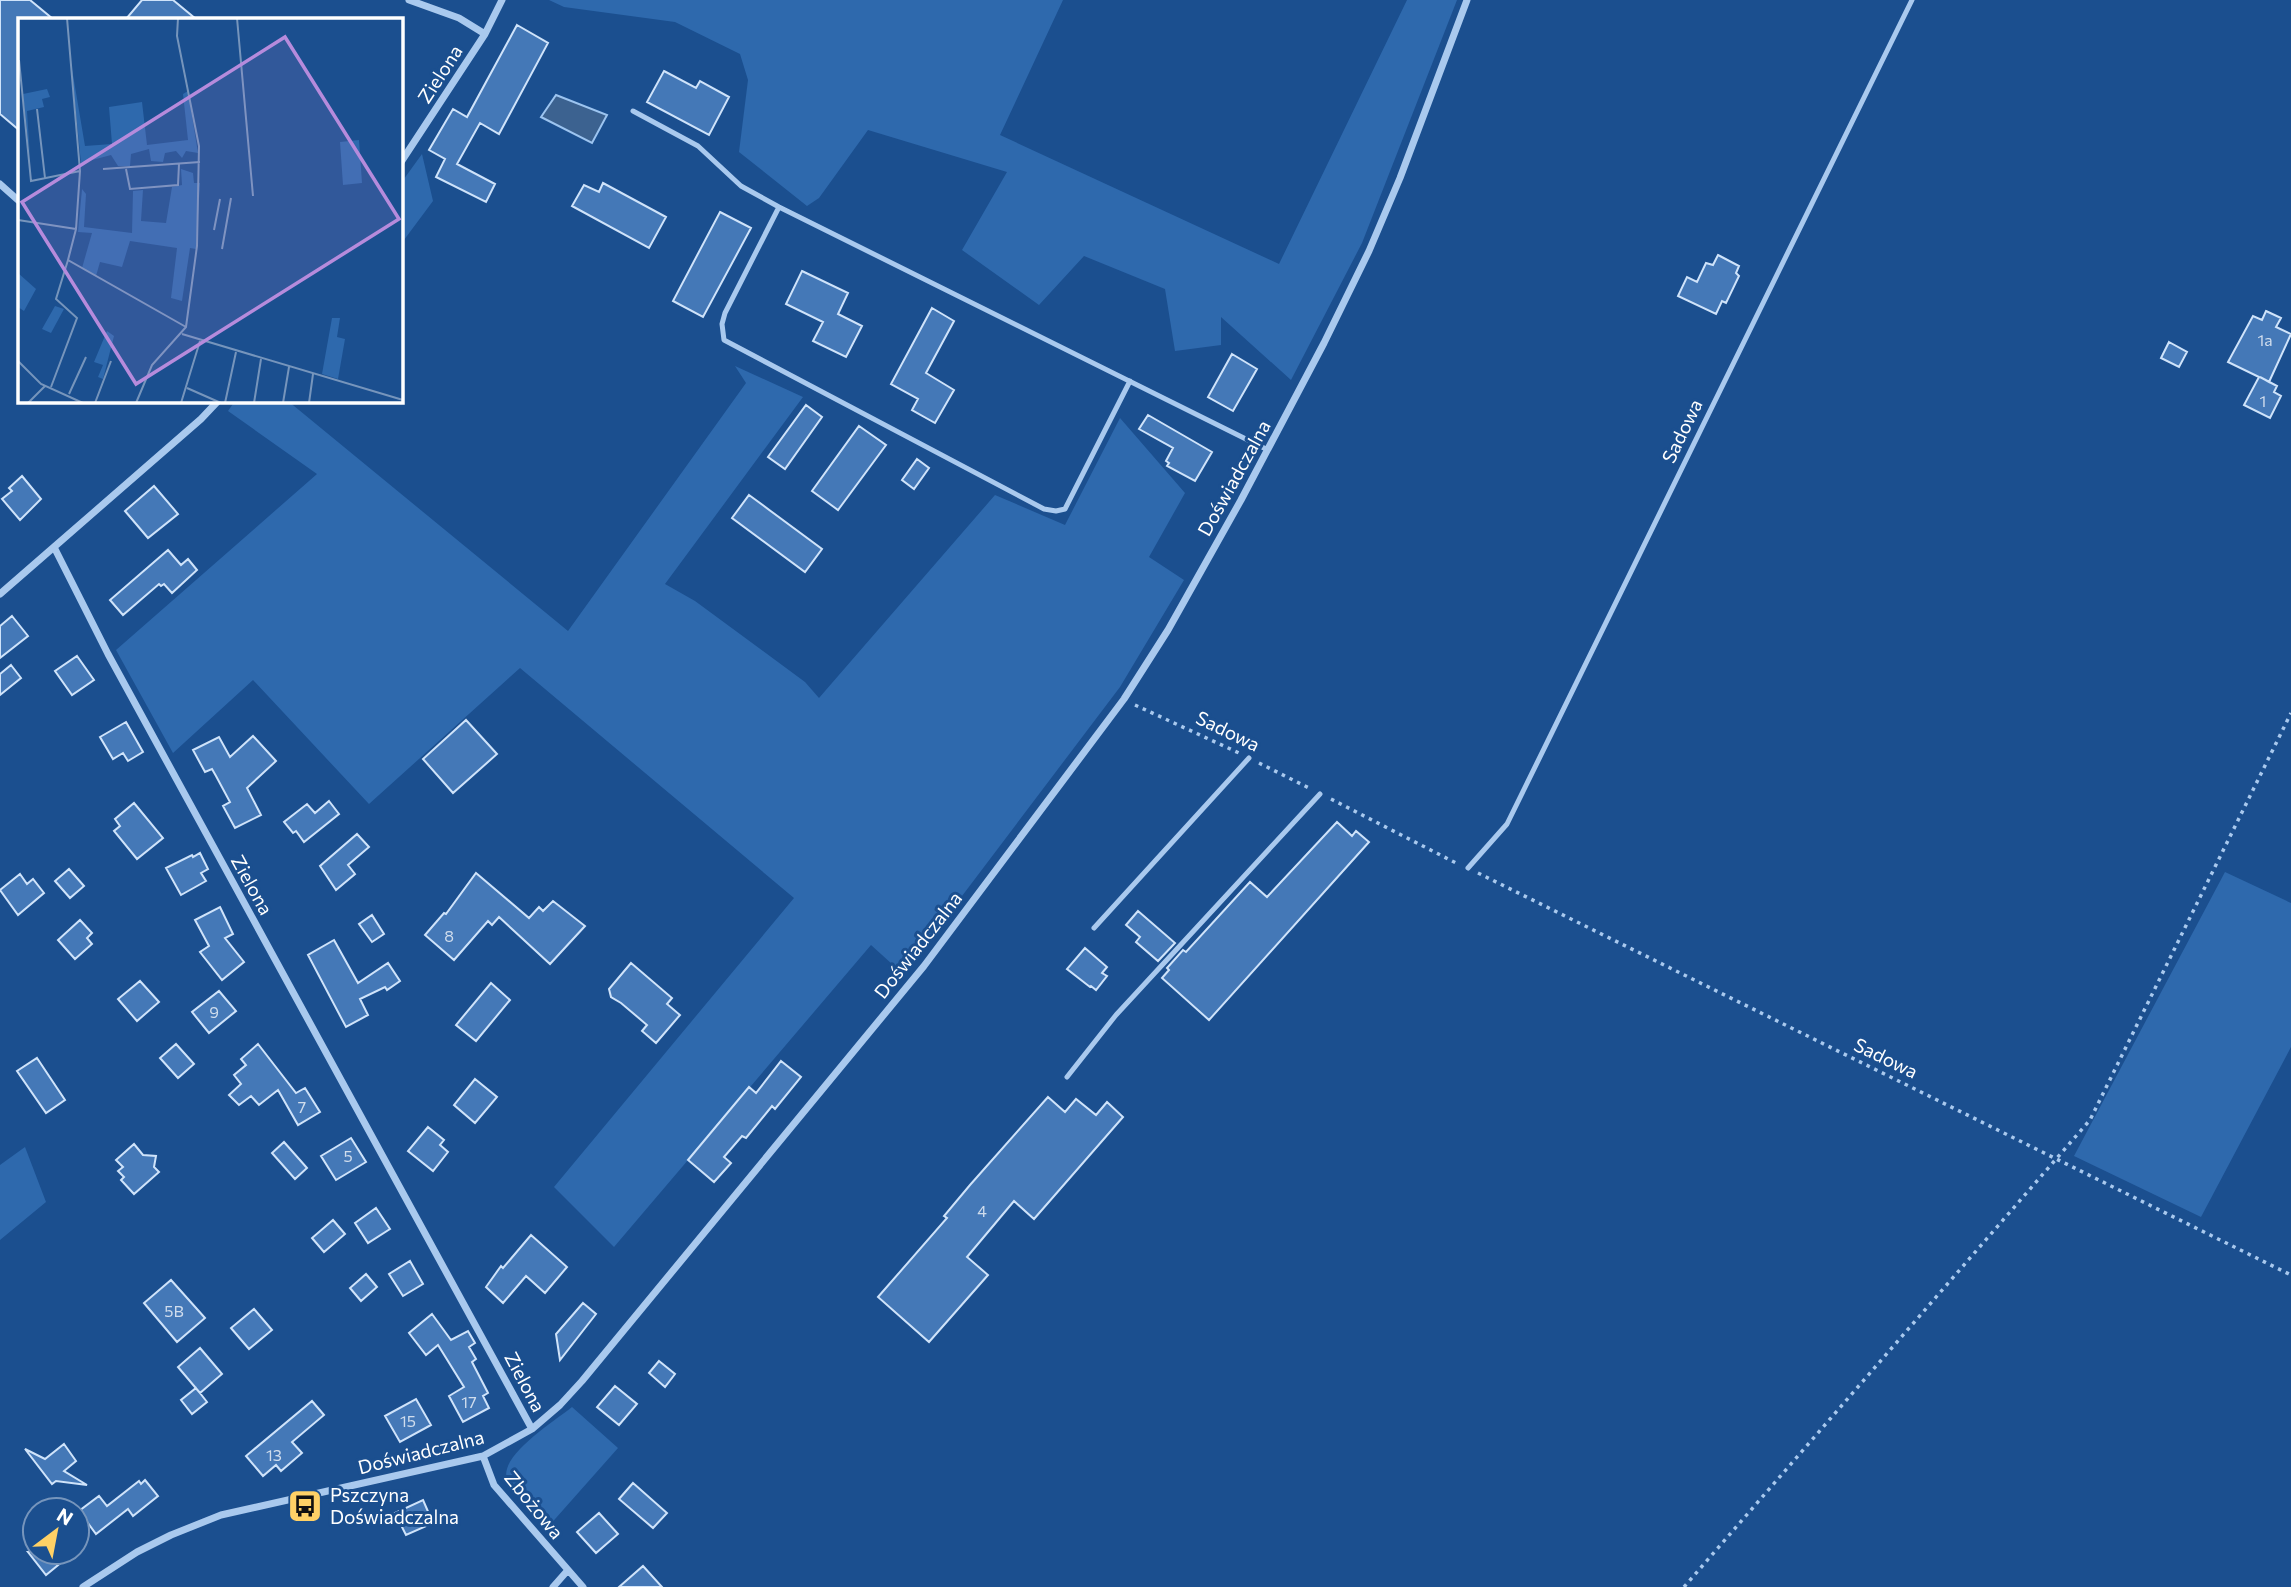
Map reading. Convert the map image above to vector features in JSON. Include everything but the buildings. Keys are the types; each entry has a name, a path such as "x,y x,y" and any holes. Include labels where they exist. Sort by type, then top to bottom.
{"street":[{"path":"408,0 458,18 485,34"},
{"name":"Zielona","path":"402,160 485,34 502,0"},
{"name":"Doświadczalna","path":"83,1587 137,1552 199,1522 483,1456 532,1429 582,1381 915,976 1124,699 1168,630 1268,450 1369,251 1400,178 1466,0"},
{"path":"0,184 18,200"},
{"path":"0,594 217,402"},
{"name":"Zielona","path":"54,547 108,653 290,989 532,1429"},
{"name":"Zbożowa","path":"483,1456 494,1485 583,1587"},
{"path":"553,1587 568,1570"}],"lane":[{"name":"Sadowa","path":"1468,868 1507,824 1912,0"},
{"path":"633,111 698,146 741,186 779,207 1268,450"},
{"path":"779,207 725,313 722,324 724,340 1044,509 1056,512 1065,509 1130,381"},
{"path":"1094,928 1249,758"},
{"path":"1067,1077 1116,1015 1320,794"}],"path":[{"name":"Sadowa","path":"1124,699 1249,758 2291,1275"},
{"path":"1684,1587 2090,1120 2291,713"}],"shaded area":[{"path":"549,0 1063,0 1000,135 1279,264 1407,0 1457,0 1362,243 1291,380 1221,317 1221,345 1175,351 1165,289 1084,256 1039,305 962,250 1007,172 868,130 819,198 807,206 739,152 748,80 740,54 675,22 564,7"},
{"path":"556,95 607,115 592,143 541,117"},
{"path":"422,154 433,201 402,243 402,182"},
{"path":"735,366 803,397 665,584 695,601 805,682 819,698 995,495 1065,525 1120,418 1185,493 1149,557 1184,580 1120,687 903,974 871,945 614,1247 554,1187 794,898 520,668 369,804 253,680 173,753 116,650 317,474 228,411 234,402 289,402 568,631 746,383"},
{"path":"2225,872 2291,903 2291,1047 2201,1217 2074,1156"},
{"path":"25,1147 46,1202 0,1240 0,1165"},
{"path":"572,1407 618,1448 548,1527 516,1493 506,1472 510,1462 529,1440"}],"place":[{"name":"Pszczyna Doświadczalna","path":"305,1506"}]}
